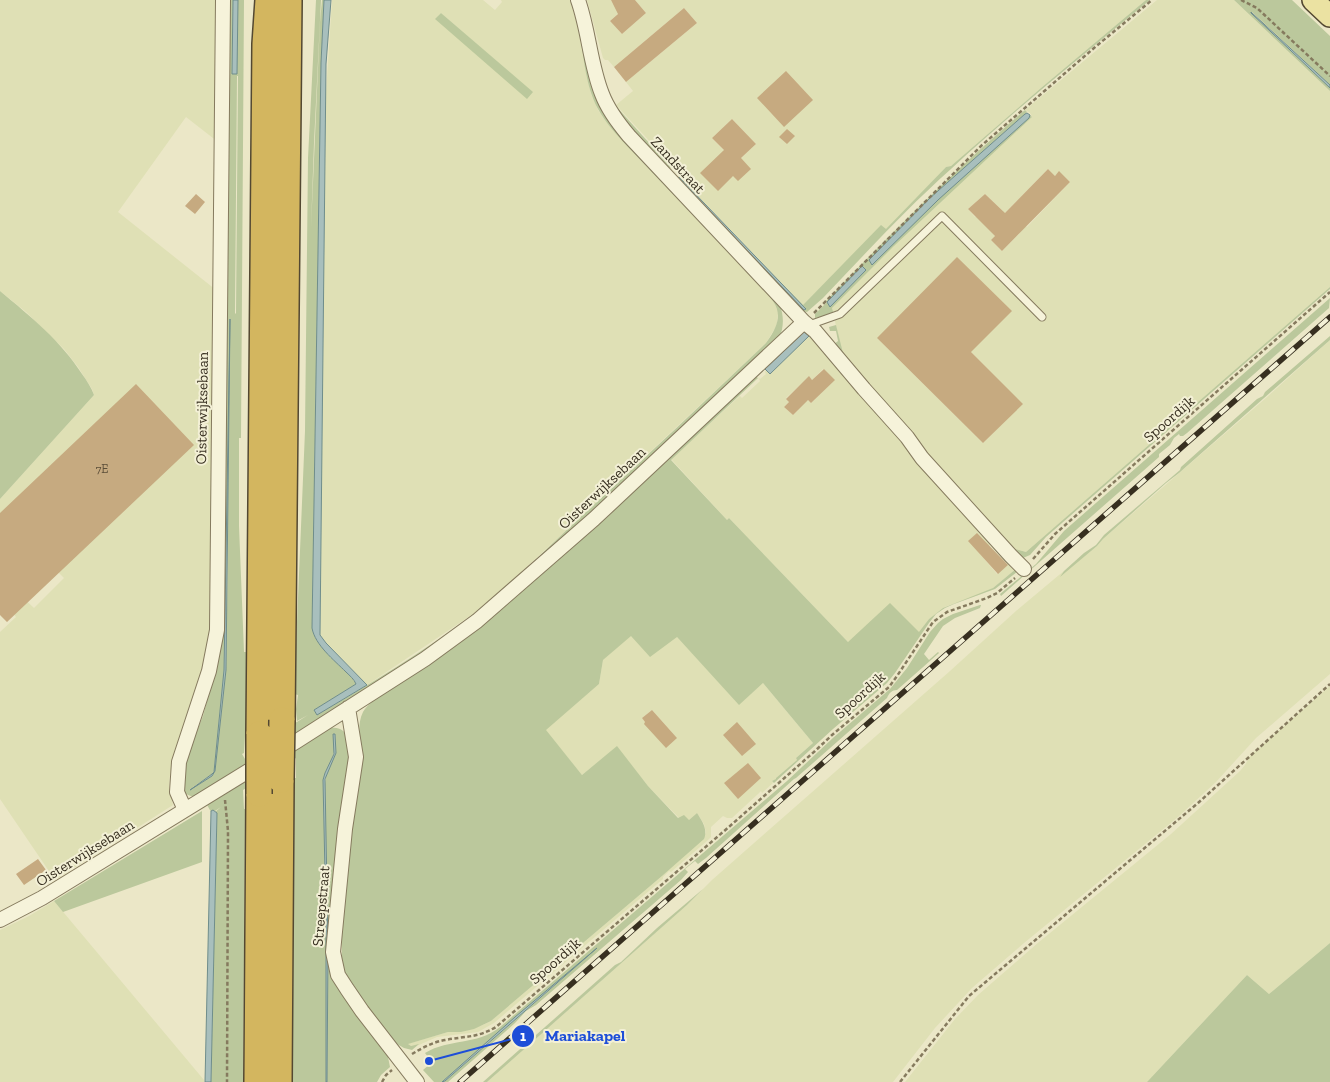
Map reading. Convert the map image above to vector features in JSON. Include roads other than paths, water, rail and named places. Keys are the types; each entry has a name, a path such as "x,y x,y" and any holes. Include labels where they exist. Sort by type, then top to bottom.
{"highway":[{"path":"262,0 277,45"},
{"path":"268,0 277,45 282,720 279,1082"},
{"path":"257,1082 259,734 277,45 289,0"},
{"path":"277,45 300,0"}],"main road":[{"path":"1313,0 1330,16"}],"street":[{"name":"Oisterwijksebaan","path":"185,810 178,792 179,762 209,671 217,630 223,0"},
{"name":"Zandstraat","path":"578,0 602,94 608,108 618,123 806,324 815,331 907,437 922,458 1024,569"},
{"name":"Oisterwijksebaan","path":"0,920 42,898 224,786 425,659 477,621 594,519 806,324"},
{"name":"Streepstraat","path":"348,708 356,757 345,829 333,952 338,975 347,989 417,1082"}],"lane":[{"path":"806,324 840,314 942,216 1042,317"}],"water":[{"path":"233,0 238,0 237,74 232,74"},
{"path":"324,0 331,0 326,64 320,635 367,685 317,715 314,710 356,684 321,646 312,628 321,63"},
{"path":"1251,13 1330,85 1330,88"},
{"path":"1027,113 1030,115 1029,118 938,200 872,265 869,260 930,198"},
{"path":"679,177 806,309 804,310"},
{"path":"862,266 866,270 830,307 827,302"},
{"path":"230,319 226,670 215,771 212,776 190,790 214,772 224,670"},
{"path":"804,332 809,336 770,374 765,369"},
{"path":"333,734 335,734 336,753 325,779 328,949 326,1082 326,920 323,780 334,754"},
{"path":"213,810 217,813 211,1082 205,1082 211,811"},
{"path":"597,948 445,1081 442,1082 515,1017"}],"railway":[{"path":"460,1082 1330,317"}],"place":[{"name":"Mariakapel","path":"429,1061"}]}
